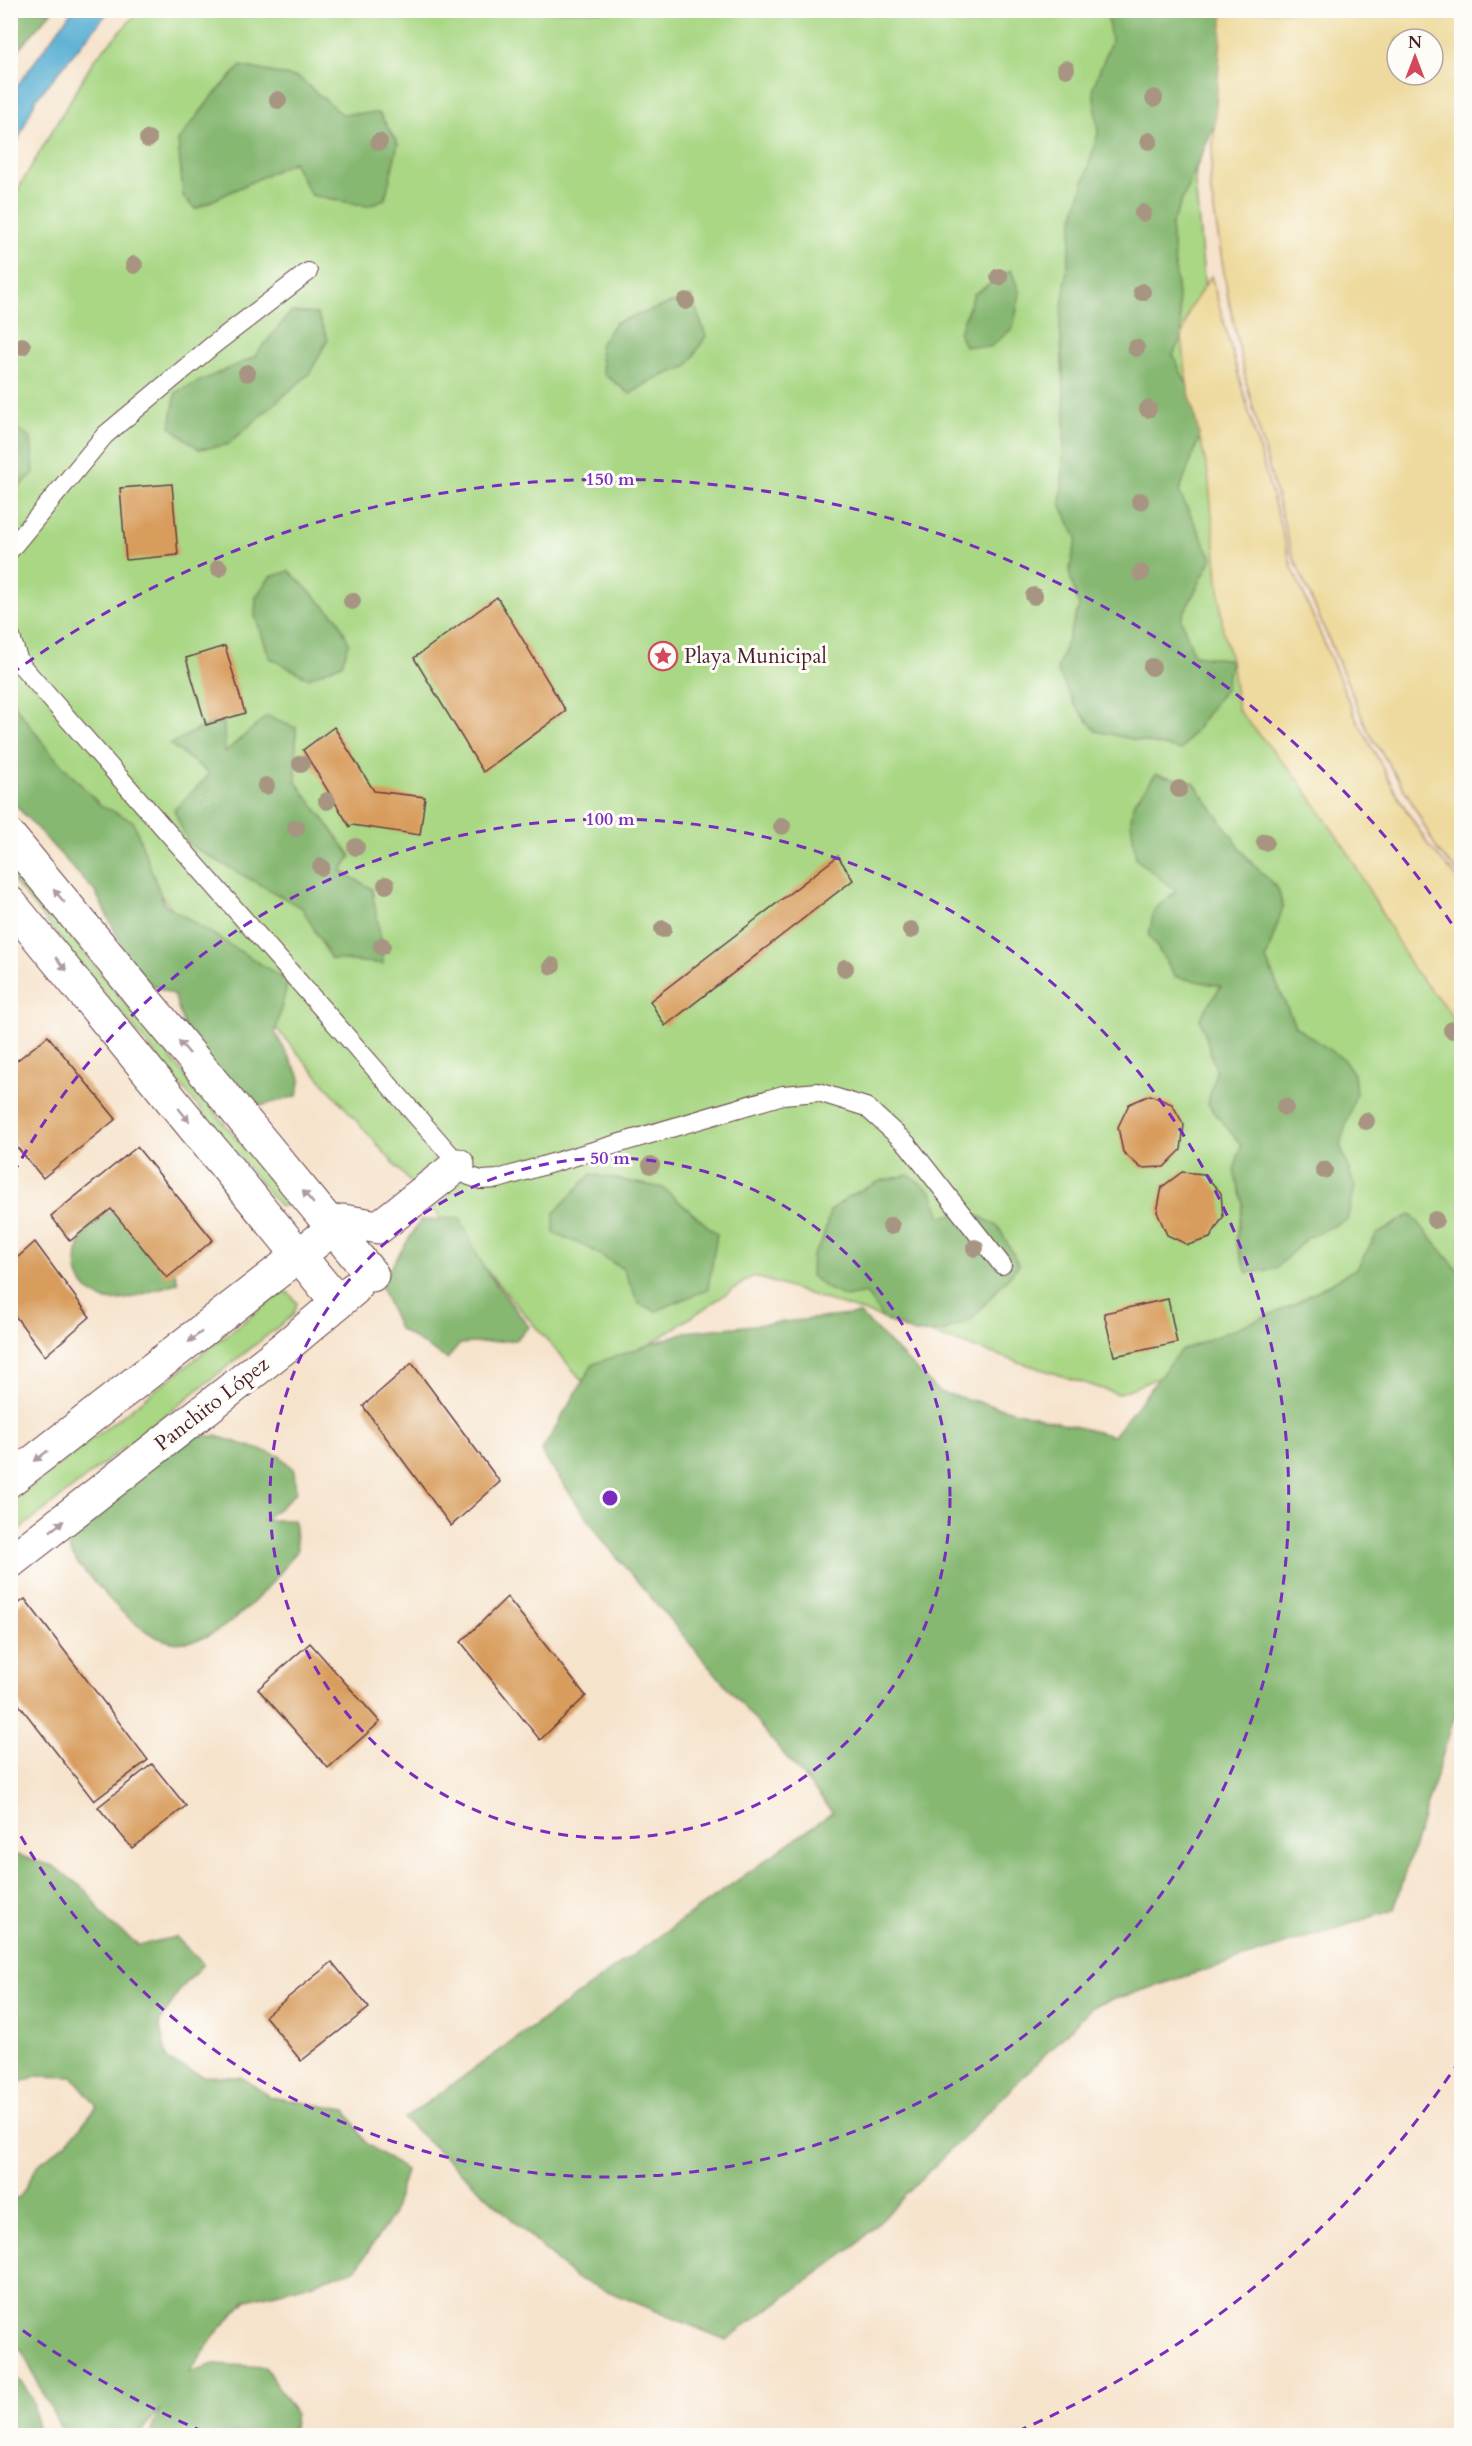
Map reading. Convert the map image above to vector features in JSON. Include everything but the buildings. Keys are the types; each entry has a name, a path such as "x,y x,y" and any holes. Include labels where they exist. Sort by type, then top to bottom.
{"street":[{"path":"10,837 372,1275 380,1268 380,1227"},
{"path":"10,903 338,1303"},
{"path":"10,1480 343,1221 380,1227 458,1165"},
{"name":"Panchito López","path":"10,1562 372,1275"}],"lane":[{"path":"10,550 105,435 213,345 308,272"},
{"path":"10,635 20,664 469,1176 481,1180 498,1179 783,1095 818,1092 866,1107 907,1144 1002,1266"}],"green space":[{"path":"10,11 52,11 11,58"},
{"name":"Playa Municipal","path":"139,11 1210,11 1195,182 1206,299 1283,575 1350,738 1461,910 1461,1361 1408,1277 1118,1394 753,1276 587,1386 11,723 11,201 94,60"},
{"path":"1107,11 1260,11 1262,15 1171,226 1182,336 1173,355 1205,423 1179,492 1212,558 1181,619 1194,655 1231,660 1225,689 1181,750 1096,731 1075,705 1057,670 1079,607 1069,572 1077,538 1061,506 1065,415 1060,324 1074,215 1098,134 1093,87 1111,42"},
{"path":"241,66 299,78 342,114 379,113 398,144 385,199 367,206 311,195 293,162 195,209 183,196 178,141 211,98"},
{"path":"1011,270 1020,294 1013,328 990,347 965,346 959,333 974,294"},
{"path":"691,296 706,336 687,367 654,379 630,394 604,374 599,346 615,323"},
{"path":"291,312 317,314 328,339 310,373 227,445 199,449 170,427 176,392 254,357"},
{"path":"15,427 31,439 34,473 11,494 11,429"},
{"path":"289,571 338,619 349,643 342,664 308,678 270,658 255,616 256,597 270,577"},
{"path":"11,700 50,752 100,805 133,821 164,904 288,981 275,1033 301,1078 297,1096 260,1106 197,1066 174,995 138,979 96,893 11,800"},
{"path":"267,716 296,728 296,782 351,856 341,871 372,889 383,964 331,959 302,908 189,845 174,810 210,774 170,744 206,725 224,722 225,752"},
{"path":"1156,774 1194,783 1248,859 1278,889 1283,907 1266,959 1295,1026 1343,1059 1354,1074 1356,1093 1340,1145 1355,1187 1347,1220 1307,1238 1275,1269 1247,1273 1236,1242 1243,1203 1234,1171 1241,1145 1208,1104 1216,1070 1200,1018 1221,986 1176,977 1149,935 1154,910 1176,891 1136,859 1131,822 1133,804"},
{"path":"10,863 288,1201 287,1205 280,1207 11,878"},
{"path":"591,1174 663,1188 717,1234 708,1289 656,1311 639,1304 623,1269 589,1248 554,1233 554,1213"},
{"path":"909,1175 932,1192 941,1217 969,1211 998,1226 1019,1265 971,1320 943,1332 914,1333 883,1319 866,1293 846,1297 828,1289 811,1276 812,1256 822,1242 830,1211 851,1195 880,1181"},
{"path":"130,1208 171,1260 178,1283 130,1298 103,1299 91,1293 83,1285 78,1275 77,1252 87,1230 96,1221 108,1213"},
{"path":"1411,1214 1461,1274 1461,1696 1394,1910 1093,2006 855,2246 726,2340 574,2277 404,2119 833,1812 604,1542 541,1452 593,1364 686,1332 860,1314 939,1392 1113,1436 1180,1351 1291,1306 1357,1268 1376,1235"},
{"path":"460,1218 484,1268 529,1327 515,1340 460,1344 447,1359 399,1329 380,1284 421,1220"},
{"path":"282,1292 289,1293 297,1303 293,1315 11,1536 11,1502"},
{"path":"175,1436 216,1436 280,1456 294,1470 296,1492 281,1507 262,1520 294,1520 297,1551 259,1597 226,1625 208,1636 190,1641 172,1642 153,1635 135,1623 111,1601 80,1566 69,1547 68,1524"},
{"path":"11,1853 53,1866 86,1890 108,1922 139,1945 176,1937 203,1964 179,1991 159,2024 168,2061 203,2076 240,2077 271,2097 346,2110 366,2143 406,2171 392,2216 356,2269 300,2287 247,2300 218,2331 189,2372 214,2364 265,2367 295,2413 292,2435 151,2435 160,2409 138,2435 64,2435 22,2351 11,2344 11,2199 20,2197 38,2165 69,2141 97,2106 73,2077 36,2076 11,2086"},
{"path":"10,2371 24,2386 32,2400 37,2435 11,2435"}],"sand":[{"path":"1223,11 1461,11 1461,876 1438,851 1407,794 1368,731 1291,551 1246,381 1228,297 1210,186"},
{"path":"1211,276 1292,567 1355,716 1400,800 1429,846 1461,882 1461,1037 1448,1010 1413,969 1347,851 1300,782 1238,710 1231,660 1223,630 1208,473 1187,383 1182,336 1190,308"}],"water":[{"path":"72,11 109,11 36,99 11,156 11,94"}],"place":[{"name":"Playa Municipal","path":"663,656"}]}
